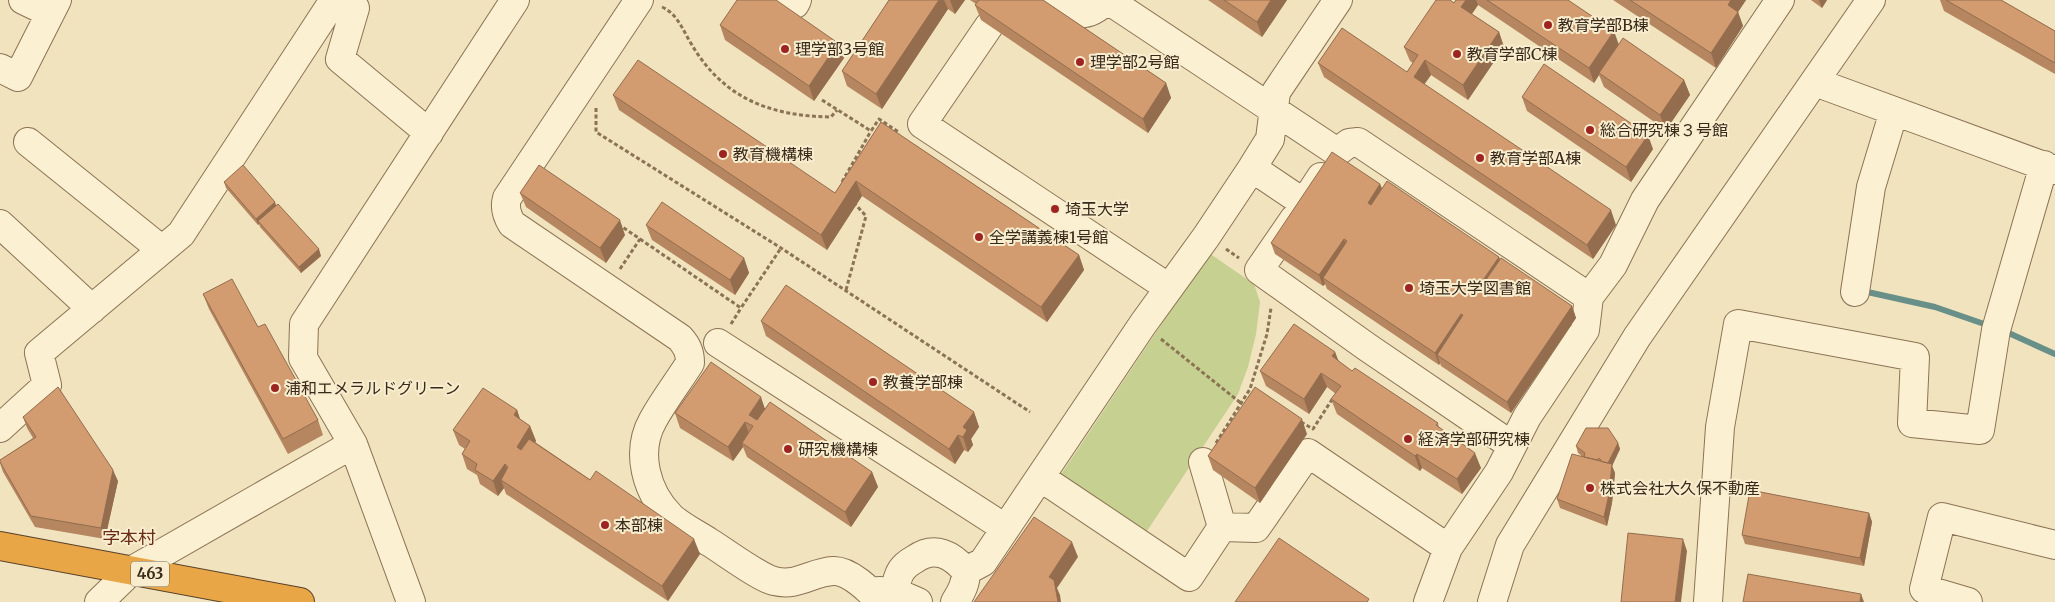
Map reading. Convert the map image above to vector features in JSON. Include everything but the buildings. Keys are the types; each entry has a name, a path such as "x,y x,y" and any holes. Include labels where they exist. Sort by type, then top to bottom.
{"highway":[{"name":"463","path":"0,546 300,602"}],"street":[{"path":"0,68 18,77 54,6 23,0"},
{"path":"0,428 47,385 39,353 181,234 334,0"},
{"path":"342,0 355,8 340,59 428,133"},
{"path":"411,602 353,444 304,358 304,324 515,0"},
{"path":"784,0 791,5 795,4 797,0"},
{"path":"1053,0 1071,14 1086,14 1099,8 1107,0 1337,152"},
{"path":"966,571 983,562 997,523 1040,477 1143,324 1206,237 1252,168 1270,139 1276,92 1338,0"},
{"path":"1428,602 1448,548 1499,472 1511,445 1527,417 1585,330 1589,297 1613,264 1645,200 1780,0"},
{"path":"1492,602 1510,545 1637,337 1871,0"},
{"path":"649,3 507,198 506,210 508,218 512,224 680,338 686,346 690,354 690,363 652,421 645,437 643,453 646,475 653,496 672,518 773,581 795,583 834,571 844,573 891,598 900,574 906,565 929,552 939,552 950,557 966,571 966,580 955,602"},
{"path":"989,26 922,124 1169,288"},
{"path":"1708,602 1720,426 1738,324 1915,357 1912,423 1980,430 1996,330 2050,168 1815,82"},
{"path":"1855,292 1871,187 1894,111"},
{"path":"28,142 162,250"},
{"path":"1511,445 1367,347 1260,270 1337,152 1349,143 1358,142 1589,297"},
{"path":"1252,168 1304,203"},
{"path":"0,224 92,309"},
{"path":"718,343 997,523"},
{"path":"99,602 131,571 353,444"},
{"path":"1222,527 1256,528 1308,453 1448,548"},
{"path":"1203,462 1222,527"},
{"path":"1040,477 1188,577 1222,527"},
{"path":"1968,602 1924,589 1942,517 2055,545"}],"path":[{"path":"649,3 667,9 676,18 691,45 713,74 726,87 746,100 766,108 812,116 831,117 837,110"},
{"path":"822,100 871,131"},
{"path":"589,104 597,109 596,132 782,248 1030,412"},
{"path":"839,188 879,119 913,140 922,124"},
{"path":"846,290 866,216 852,202"},
{"path":"616,223 741,308 782,248"},
{"path":"1206,237 1260,270"},
{"path":"619,270 640,239"},
{"path":"1203,462 1242,404 1250,388 1267,334 1272,305"},
{"path":"1143,324 1242,404"},
{"path":"1250,388 1258,394"},
{"path":"1297,419 1313,429 1334,396"}],"green space":[{"path":"1209,253 1254,284 1260,302 1256,334 1248,367 1238,394 1145,534 1060,476"}],"waterway":[{"path":"1863,291 1935,307 1990,326"},
{"path":"2002,330 2055,354"}],"place":[{"name":"教育学部B棟","path":"1548,25"},
{"name":"理学部3号館","path":"785,49"},
{"name":"教育学部C棟","path":"1457,54"},
{"name":"理学部2号館","path":"1080,62"},
{"name":"総合研究棟３号館","path":"1590,130"},
{"name":"教育機構棟","path":"723,154"},
{"name":"教育学部A棟","path":"1480,158"},
{"name":"埼玉大学","path":"1055,209"},
{"name":"全学講義棟1号館","path":"979,237"},
{"name":"埼玉大学図書館","path":"1409,288"},
{"name":"教養学部棟","path":"873,382"},
{"name":"浦和エメラルドグリーン","path":"275,388"},
{"name":"経済学部研究棟","path":"1408,439"},
{"name":"研究機構棟","path":"788,449"},
{"name":"株式会社大久保不動産","path":"1590,488"},
{"name":"本部棟","path":"605,525"}],"district":[{"name":"字本村","path":"129,538"}]}
